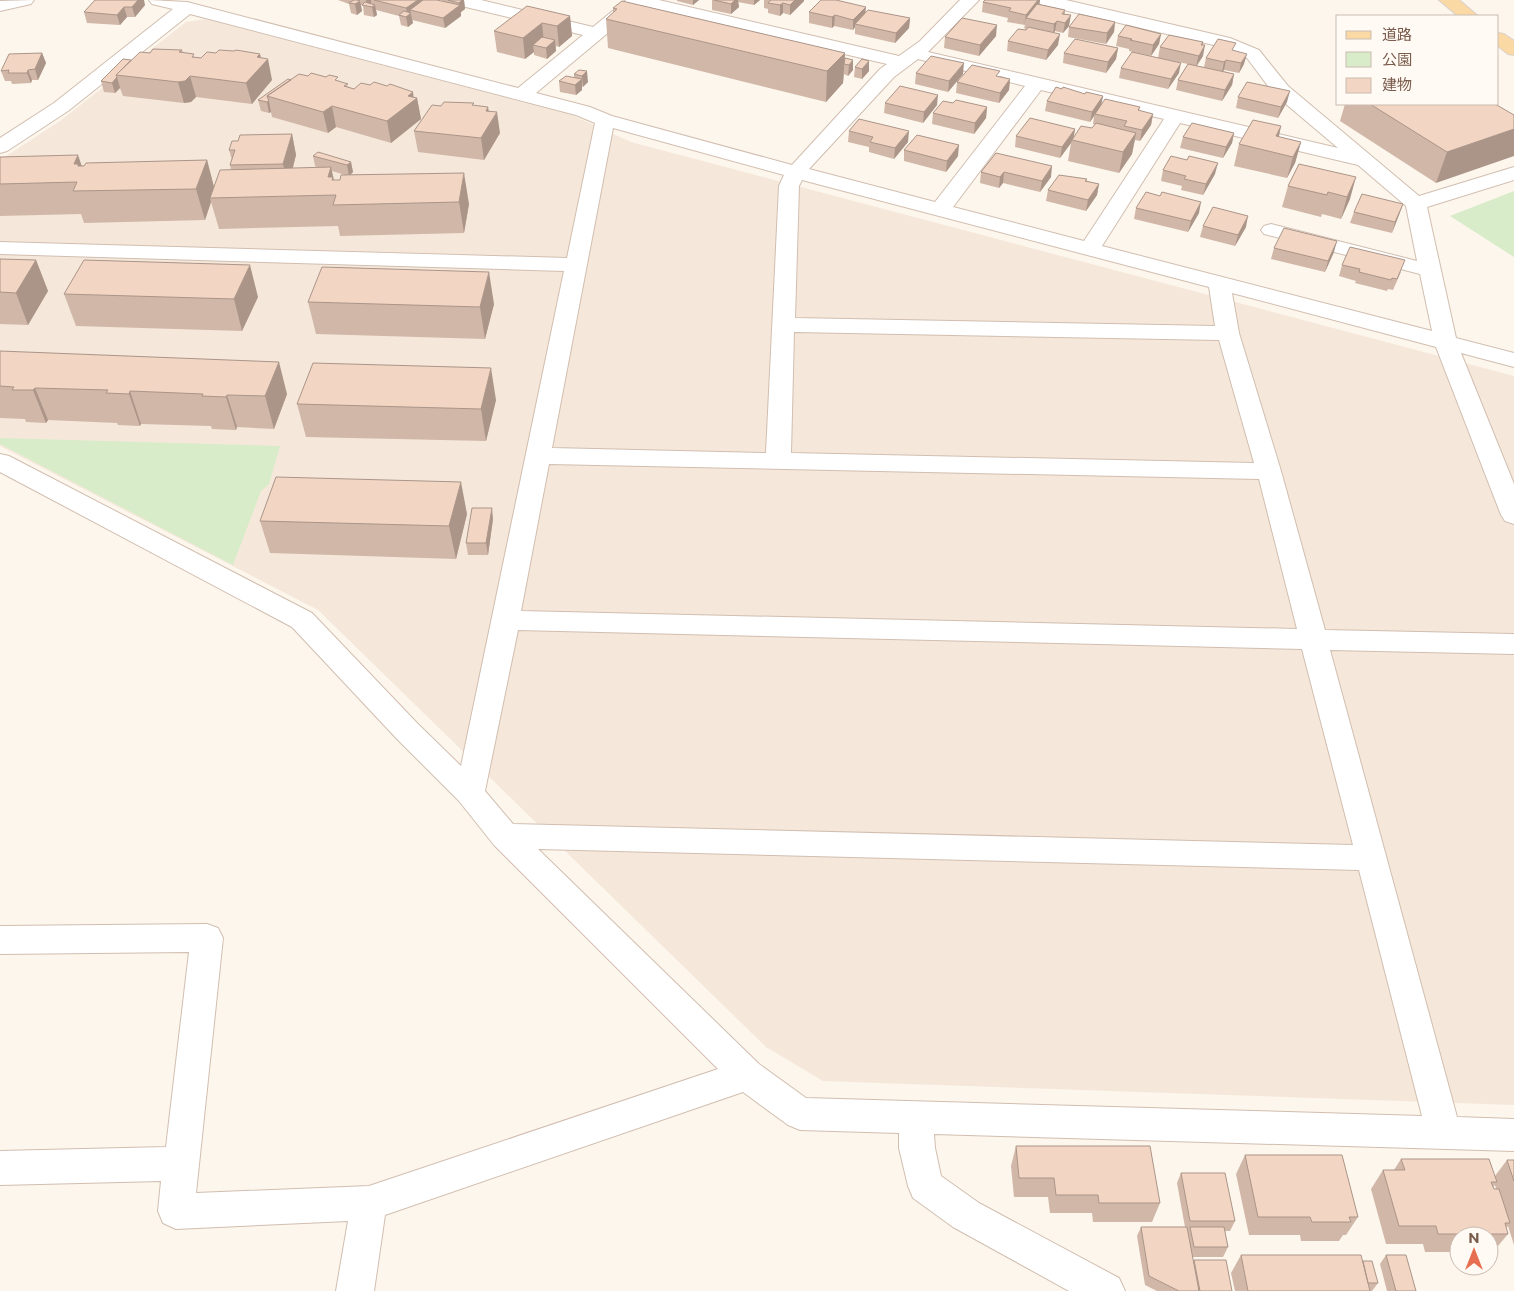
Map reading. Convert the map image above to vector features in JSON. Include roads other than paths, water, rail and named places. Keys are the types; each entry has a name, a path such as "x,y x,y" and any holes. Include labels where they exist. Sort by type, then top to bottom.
{"main road":[{"path":"1448,0 1468,15"},
{"path":"1499,39 1514,50"}],"street":[{"path":"0,6 25,0"},
{"path":"158,0 583,111 605,120 796,172 1514,360"},
{"path":"460,0 596,33"},
{"path":"522,95 636,0 907,58 1037,83 1367,161"},
{"path":"778,461 789,186 796,172 886,72 926,45 970,0"},
{"path":"1044,0 1224,42 1252,54 1281,90 1416,204 1445,341 1514,514"},
{"path":"0,147 61,107 187,7"},
{"path":"940,210 1037,83"},
{"path":"1090,248 1175,116"},
{"path":"470,793 605,120"},
{"path":"1416,204 1514,173"},
{"path":"1271,230 1430,270"},
{"path":"0,248 576,265"},
{"path":"1219,284 1228,333 1269,471 1444,1133"},
{"path":"782,325 1228,333"},
{"path":"538,456 1269,471"},
{"path":"0,462 302,620 407,731 470,793 506,836 747,1075 800,1114 1514,1135"},
{"path":"506,620 1514,644"},
{"path":"506,836 1372,858"},
{"path":"0,940 207,938 176,1211 369,1204 747,1075"},
{"path":"916,1117 917,1148 926,1186 966,1215 1106,1291"},
{"path":"0,1168 182,1164"},
{"path":"355,1291 369,1204"}]}
